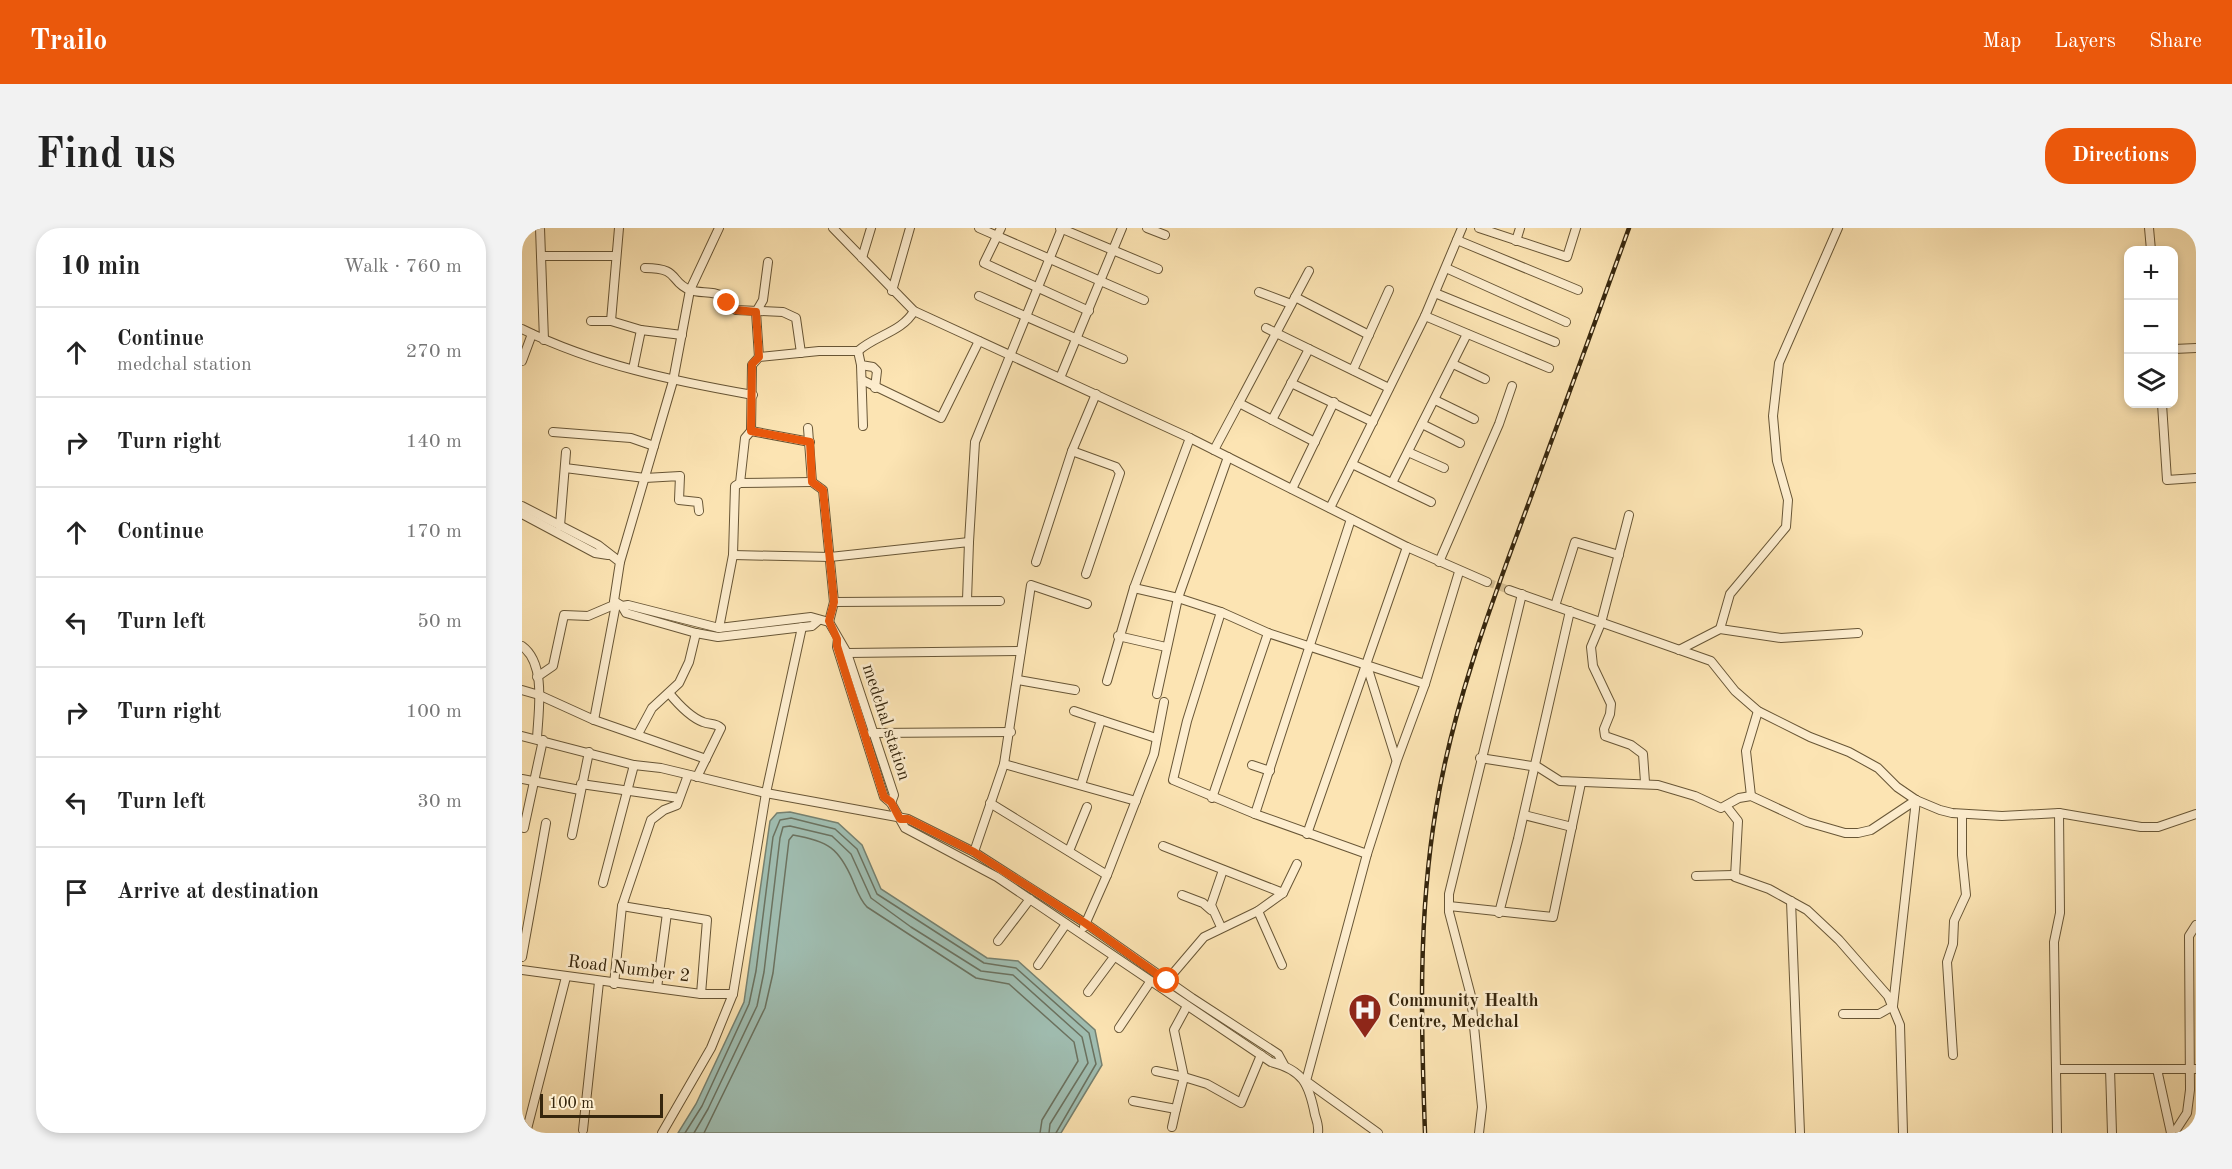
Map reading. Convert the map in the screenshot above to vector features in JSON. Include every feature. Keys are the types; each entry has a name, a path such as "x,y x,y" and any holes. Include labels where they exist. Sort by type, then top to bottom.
{"street":[{"path":"540,228 544,340"},
{"path":"611,321 619,228"},
{"path":"719,228 690,290 673,381 621,562 614,601 626,613 718,637 812,626 819,620"},
{"path":"833,228 914,311 1190,438 1407,547 1486,582"},
{"path":"862,258 871,228"},
{"path":"892,291 910,228"},
{"path":"979,228 999,232 1049,258 1144,300"},
{"path":"967,600 975,442 1061,228 1158,269"},
{"path":"1060,378 1122,228"},
{"path":"1147,228 1165,236"},
{"path":"1330,508 1436,293 1462,228"},
{"path":"1479,228 1568,257 1576,228"},
{"path":"1516,241 1520,228"},
{"path":"1720,629 1730,594 1786,527 1788,500 1777,461 1773,416 1779,363 1838,228"},
{"path":"2149,228 2151,246"},
{"path":"999,232 984,263 1089,311"},
{"path":"1457,240 1578,290"},
{"path":"541,256 616,256"},
{"path":"759,357 756,312 763,300 768,262"},
{"path":"645,268 662,268 673,274 690,290 719,296 730,308 756,312 783,312 796,318 801,353"},
{"path":"1446,268 1566,322"},
{"path":"1214,450 1309,271"},
{"path":"1353,370 1389,290"},
{"path":"1259,292 1293,301 1369,334"},
{"path":"1436,293 1555,342"},
{"path":"979,296 1123,359"},
{"path":"740,483 745,438 751,431 752,364 759,357 858,351 869,342 907,323 914,311"},
{"path":"1425,316 1549,368"},
{"path":"591,321 611,321 641,330 682,335"},
{"path":"1266,328 1389,388"},
{"path":"522,329 575,353 673,381 753,395"},
{"path":"633,369 641,330"},
{"path":"522,361 532,334"},
{"path":"1392,483 1467,334"},
{"path":"862,380 941,418 980,342"},
{"path":"2178,349 2196,348"},
{"path":"1272,420 1309,349"},
{"path":"858,351 861,365 863,426"},
{"path":"1453,364 1485,379"},
{"path":"861,365 873,367 877,371 875,388"},
{"path":"1291,383 1373,422"},
{"path":"1439,562 1499,424 1512,386"},
{"path":"1036,562 1072,451 1096,394"},
{"path":"1434,400 1474,419"},
{"path":"1292,489 1334,402"},
{"path":"1239,403 1315,442"},
{"path":"2162,408 2167,480 2196,478"},
{"path":"1422,424 1460,443"},
{"path":"808,428 812,482"},
{"path":"751,431 810,442"},
{"path":"553,432 631,438 654,446"},
{"path":"1107,681 1118,636 1134,588 1190,438"},
{"path":"1072,451 1116,467 1120,473 1086,574"},
{"path":"560,526 566,452"},
{"path":"1408,452 1444,468"},
{"path":"1157,694 1178,598 1228,457"},
{"path":"1353,464 1431,502"},
{"path":"565,468 645,478 680,476 679,500 698,502 699,511"},
{"path":"537,677 553,666 564,615 588,616 619,605 628,605 718,628 812,617 829,621 834,602 823,490 812,482 740,483 735,486 733,555 718,628"},
{"path":"522,506 598,545 621,562"},
{"path":"522,514 595,553 609,555"},
{"path":"1629,515 1601,623 1592,646 1593,666 1607,692 1611,709 1603,732 1610,740 1631,745 1643,754 1645,782"},
{"path":"1256,814 1351,519"},
{"path":"733,555 830,557 969,542"},
{"path":"1555,606 1575,542 1619,555"},
{"path":"1307,834 1407,547"},
{"path":"1318,1133 1313,1100 1306,1081 1367,854 1396,760 1425,684 1459,572"},
{"path":"974,852 1004,764 1011,732 1031,585 1087,604"},
{"path":"1134,588 1178,598 1221,612 1268,633 1425,684"},
{"path":"1509,590 1711,661 1735,691 1758,711 1810,737 1849,752 1878,768 1897,787 1916,800 1952,813 2002,816 2059,813 2141,827 2158,827 2196,814"},
{"path":"1479,1133 1482,1107 1471,996 1449,906 1449,894 1480,758 1522,594"},
{"path":"834,602 1000,601"},
{"path":"594,720 619,605"},
{"path":"1499,913 1524,815 1570,611"},
{"path":"1221,612 1187,721 1173,780 1212,798 1367,854"},
{"name":"medchal station","path":"829,621 837,639 847,653 894,795 891,802 900,819"},
{"path":"662,1133 711,1048 733,994 766,793 802,627"},
{"path":"1679,650 1720,629 1781,638 1858,633"},
{"path":"638,734 652,708 679,683 689,662 696,633"},
{"path":"1212,798 1268,633"},
{"path":"1118,636 1166,647"},
{"path":"837,639 837,646 884,797 891,802"},
{"path":"522,646 533,662 537,677 540,740 535,781 524,828"},
{"path":"847,653 1021,651"},
{"path":"1367,666 1396,760"},
{"path":"1018,680 1076,690"},
{"path":"522,690 539,694 594,720 706,759"},
{"path":"614,984 622,906 651,820 677,804 706,759 720,726 702,722 678,704 669,693"},
{"path":"1081,934 1107,875 1154,754 1164,702"},
{"path":"1074,711 1156,738"},
{"path":"1751,796 1746,751 1758,711"},
{"path":"1081,785 1101,720"},
{"path":"872,733 1011,732"},
{"path":"522,736 634,765 766,793 908,819 974,852 1085,923 1167,981 1278,1054 1284,1065"},
{"path":"572,836 589,752"},
{"path":"1480,758 1534,766 1560,781 1645,782 1695,796 1713,805 1727,807 1738,821 1733,875"},
{"path":"1004,764 1136,801"},
{"path":"603,883 634,765"},
{"path":"1252,765 1270,771"},
{"path":"522,779 581,787 628,790 679,798"},
{"path":"1449,906 1553,917 1581,783"},
{"path":"1727,807 1739,798 1751,796 1807,822 1845,833 1871,830 1916,800"},
{"path":"1893,1006 1916,800"},
{"path":"990,803 1107,875"},
{"path":"1069,851 1087,807"},
{"path":"1953,1055 1947,962 1953,944 1954,921 1966,895 1962,855 1962,813"},
{"path":"2057,1133 2054,942 2060,913 2059,813"},
{"path":"1524,815 1572,827"},
{"path":"900,819 905,828 998,877 1261,1056 1284,1065 1378,1133"},
{"path":"522,957 546,823"},
{"path":"1162,846 1283,893"},
{"path":"1160,988 1204,937 1258,911 1283,893 1297,864"},
{"path":"1211,910 1223,870"},
{"path":"1696,876 1733,875 1737,879 1769,889 1807,910 1839,940 1893,1006 1900,1025 1903,1133"},
{"path":"1182,895 1203,903 1211,910 1221,927"},
{"path":"998,941 1030,899"},
{"path":"1791,901 1800,1133"},
{"path":"622,906 704,919 708,922 701,994"},
{"path":"1258,911 1282,965"},
{"path":"657,988 667,913"},
{"path":"1038,965 1066,924"},
{"path":"2172,1133 2187,1113 2193,1069 2192,984 2188,936 2196,925"},
{"path":"1088,992 1114,957"},
{"name":"Road Number 2","path":"522,970 701,994 733,994"},
{"path":"526,1133 566,977"},
{"path":"1119,1028 1150,981"},
{"path":"583,1130 599,982"},
{"path":"1172,1127 1184,1077 1174,1030 1187,1006"},
{"path":"1843,1014 1879,1014 1893,1006"},
{"path":"1156,1071 1206,1084 1241,1103 1261,1056"},
{"path":"2057,1069 2193,1069"},
{"path":"2110,1069 2112,1133"},
{"path":"2157,1069 2172,1133"},
{"path":"1133,1101 1176,1109"}],"water":[{"path":"790,812 838,823 862,845 881,889 987,958 1018,961 1095,1030 1102,1065 1061,1133 678,1133 696,1104 744,1002 770,821 777,813"}],"tunnel":[{"path":"1487,582 1509,590"}],"railway":[{"path":"1425,1133 1422,971 1426,890 1436,809 1453,728 1476,649 1629,228"}],"place":[{"name":"Community Health Centre, Medchal","path":"1365,1039"}],"route":[{"path":"727,303 730,308 736,310 756,312 759,357 752,364 751,431 782,439 810,442 812,482 823,490 834,602 829,621 837,639 837,646 884,797 891,802 900,819 908,819 974,852 1085,923 1167,981"}]}
